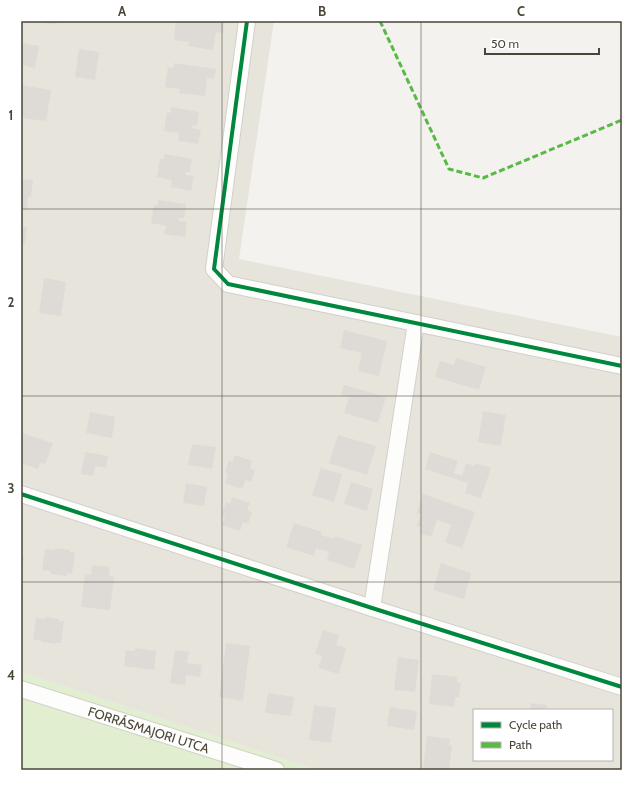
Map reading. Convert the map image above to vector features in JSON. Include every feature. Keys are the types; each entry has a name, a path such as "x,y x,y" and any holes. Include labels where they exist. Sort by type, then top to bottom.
{"street":[{"path":"247,21 214,269 228,284 622,366"},
{"path":"372,608 416,323"},
{"path":"21,494 372,608 622,687"},
{"name":"FORRÁSMAJORI UTCA","path":"21,689 276,770"}],"shaded area":[{"path":"21,21 274,21 239,259 622,337 622,770 316,770 21,672"}],"green space":[{"path":"21,672 316,770 21,770"}],"building":[{"path":"46,21 63,21 63,22 47,25"},
{"path":"176,21 224,22 223,33 216,32 213,50 188,46 189,42 174,40"},
{"path":"21,43 39,46 35,68 21,65"},
{"path":"79,49 99,52 95,80 75,77"},
{"path":"174,63 216,69 214,79 207,78 205,96 179,93 180,89 165,87 168,67 173,68"},
{"path":"21,85 51,90 46,121 21,118"},
{"path":"171,107 199,112 197,126 193,125 192,128 201,130 198,144 178,141 179,133 164,131 167,112 171,113"},
{"path":"164,154 192,159 190,172 186,172 185,175 194,176 191,191 171,187 172,180 157,177 160,159 164,159"},
{"path":"21,179 33,180 31,197 28,197 27,210 21,209"},
{"path":"158,200 186,204 184,218 179,218 179,221 187,222 185,237 164,234 166,226 151,223 154,205 157,205"},
{"path":"21,226 27,227 25,244 22,244 22,248 21,248"},
{"path":"44,278 66,282 61,316 39,313"},
{"path":"344,330 387,341 379,376 358,371 362,353 340,348"},
{"path":"456,358 486,367 479,390 435,377 440,361 454,365"},
{"path":"344,385 386,397 378,423 344,413 349,397 341,395"},
{"path":"483,411 506,415 501,446 478,442"},
{"path":"90,412 115,417 112,438 86,433"},
{"path":"22,433 53,443 45,464 40,463 38,469 21,463"},
{"path":"338,435 376,446 367,475 329,463"},
{"path":"192,444 216,447 212,469 188,465"},
{"path":"85,452 108,456 106,468 95,466 93,476 81,474"},
{"path":"430,452 458,461 454,473 462,476 466,463 474,466 475,463 491,468 481,498 465,493 468,483 425,469"},
{"path":"235,455 252,461 250,468 255,470 251,482 246,480 242,489 225,483 228,474 225,472 229,460 232,462"},
{"path":"321,468 342,474 334,502 312,495"},
{"path":"351,482 373,489 367,511 344,504"},
{"path":"186,483 207,487 204,506 183,503"},
{"path":"423,494 475,512 462,548 445,542 451,525 437,520 431,537 419,533 421,527 417,526 421,514 417,513"},
{"path":"232,497 250,503 247,510 252,512 248,524 243,522 240,531 222,525 225,516 222,514 226,502 230,504"},
{"path":"294,523 322,532 321,535 334,539 335,536 362,545 354,569 327,560 329,552 316,548 314,556 286,547"},
{"path":"55,548 70,550 70,552 75,553 72,574 67,573 67,576 51,574 51,571 42,570 45,549 54,550"},
{"path":"21,555 24,556 22,569 21,569"},
{"path":"441,563 471,573 464,599 433,590"},
{"path":"92,565 110,567 109,576 114,577 110,610 81,607 85,574 91,575"},
{"path":"45,617 64,621 61,643 56,644 42,642 33,639 36,618 45,619"},
{"path":"323,630 339,635 336,645 346,648 339,674 318,668 322,656 315,653"},
{"path":"226,643 250,646 243,701 219,697"},
{"path":"135,648 156,651 154,670 124,666 126,650 135,651"},
{"path":"175,650 189,652 187,663 202,665 200,677 186,675 185,685 170,683"},
{"path":"398,657 419,660 415,692 394,690"},
{"path":"432,674 457,677 457,682 461,683 459,697 455,697 454,707 429,704"},
{"path":"268,693 294,697 291,716 265,713"},
{"path":"531,703 547,705 547,709 530,709"},
{"path":"314,705 336,708 331,743 309,740"},
{"path":"390,707 417,711 414,730 387,726"},
{"path":"427,736 450,739 449,745 452,746 449,770 423,768"}],"marked path":[{"path":"380,21 449,169 483,178 622,120"}],"cycle path":[{"path":"247,21 214,269 228,284 622,366"},
{"path":"21,494 372,608 622,687"}]}
